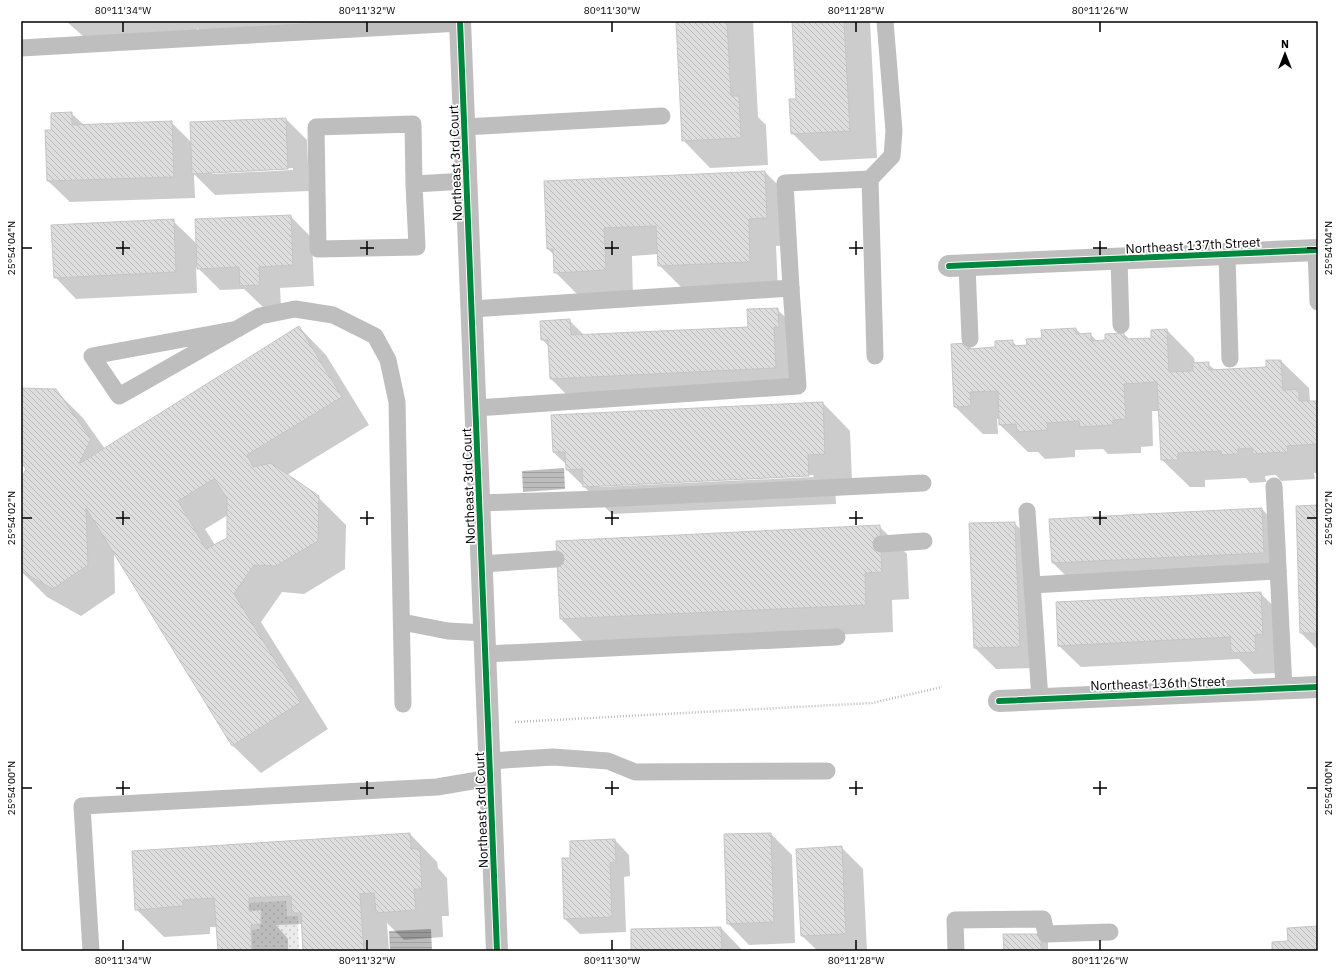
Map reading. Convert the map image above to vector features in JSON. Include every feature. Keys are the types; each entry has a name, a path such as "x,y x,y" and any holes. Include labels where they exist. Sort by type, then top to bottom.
{"street":[{"name":"Northeast 3rd Court","path":"460,22 497,951"},
{"name":"Northeast 137th Street","path":"958,266 1317,250"},
{"name":"Northeast 136th Street","path":"999,700 1318,688"}],"lane":[{"path":"476,408 798,386 785,182 870,179 892,156 894,132 885,21"},
{"path":"21,48 460,22"},
{"path":"464,127 662,116"},
{"path":"413,124 414,184 417,247 318,249 316,127 413,124"},
{"path":"870,179 875,356"},
{"path":"414,184 466,181"},
{"path":"1317,250 1318,302"},
{"path":"1227,254 1230,359"},
{"path":"1119,259 1121,325"},
{"path":"958,266 970,339"},
{"path":"472,308 791,288"},
{"path":"238,329 92,356 119,396 238,329 260,316 295,310 333,315 375,336 388,360 397,402 403,704"},
{"path":"480,503 601,499 923,483"},
{"path":"1274,486 1284,689"},
{"path":"1027,511 1040,699"},
{"path":"881,544 924,542"},
{"path":"482,564 556,560"},
{"path":"1032,585 1278,571"},
{"path":"402,622 448,632 485,644 837,637"},
{"path":"91,951 82,806 430,787 490,769 552,757 608,761 635,772 828,771"},
{"path":"956,951 955,920 1043,919 1046,934 1110,932"}],"path":[{"path":"515,722 872,704 942,687"}],"shaded area":[{"path":"564,468 565,489 523,492 522,471"},
{"path":"286,901 287,916 298,916 299,951 251,951 250,930 260,929 259,914 249,914 249,903"},
{"path":"431,929 432,951 390,951 389,931"}],"building":[{"path":"676,21 727,21 731,96 739,96 741,138 682,141"},
{"path":"792,21 844,21 850,131 791,134 789,99 796,99"},
{"path":"72,112 72,125 172,121 174,177 47,181 45,130 51,130 51,113"},
{"path":"286,118 288,169 192,174 190,122"},
{"path":"765,171 767,218 749,219 750,262 658,266 656,226 604,228 606,270 554,273 553,249 547,249 544,181"},
{"path":"291,215 293,265 259,267 260,285 240,286 239,267 197,269 195,219"},
{"path":"174,219 176,272 54,278 51,225"},
{"path":"778,308 779,327 774,327 776,368 550,379 548,340 541,340 540,321 570,319 571,335 748,327 747,309"},
{"path":"299,326 342,397 247,455 253,467 271,463 319,496 318,541 276,566 254,565 234,594 301,702 232,746 86,508 88,565 53,589 21,571 21,479 26,469 21,462 21,388 56,389 91,439 79,464","holes":["214,479 227,498 227,538 206,549 178,501"]},
{"path":"1076,328 1076,334 1091,333 1091,341 1105,340 1105,334 1124,333 1124,339 1151,338 1151,330 1167,329 1169,372 1193,371 1192,363 1209,362 1209,370 1266,367 1266,360 1281,360 1283,390 1299,389 1299,401 1318,401 1318,444 1287,446 1288,452 1253,454 1252,448 1238,449 1238,454 1221,455 1221,451 1178,453 1178,460 1161,460 1157,382 1124,384 1126,419 1113,420 1113,425 1080,427 1079,421 1047,423 1048,430 1017,432 1016,424 999,425 998,391 970,392 971,406 954,407 951,344 968,343 968,349 995,347 995,341 1013,340 1013,346 1027,345 1026,339 1042,338 1041,330"},
{"path":"823,402 825,454 808,455 809,476 583,487 582,469 566,470 565,452 553,452 551,415"},
{"path":"1318,505 1318,633 1300,633 1296,506"},
{"path":"1262,508 1264,553 1052,563 1049,519"},
{"path":"1015,522 1020,647 974,648 969,523"},
{"path":"880,525 882,572 865,573 866,605 560,619 556,541"},
{"path":"1261,592 1263,634 1255,635 1256,652 1231,653 1230,637 1058,646 1056,602"},
{"path":"410,833 411,849 420,849 422,889 414,889 416,910 376,913 374,893 360,894 364,951 303,951 301,913 292,913 291,896 249,898 249,911 261,910 261,924 251,925 252,951 218,951 214,898 183,900 183,906 135,910 132,851"},
{"path":"771,833 774,922 727,924 724,834"},
{"path":"615,839 616,862 610,863 612,917 564,919 562,858 570,858 570,841"},
{"path":"842,846 846,934 801,936 796,849"},
{"path":"1318,926 1318,951 1272,951 1272,942 1288,941 1287,928"},
{"path":"721,927 722,951 631,951 631,929"},
{"path":"1003,934 1041,934 1041,951 1004,951"}],"cycle path":[{"path":"460,21 497,951"},
{"path":"949,266 1318,250"},
{"path":"999,701 1318,687"}]}
